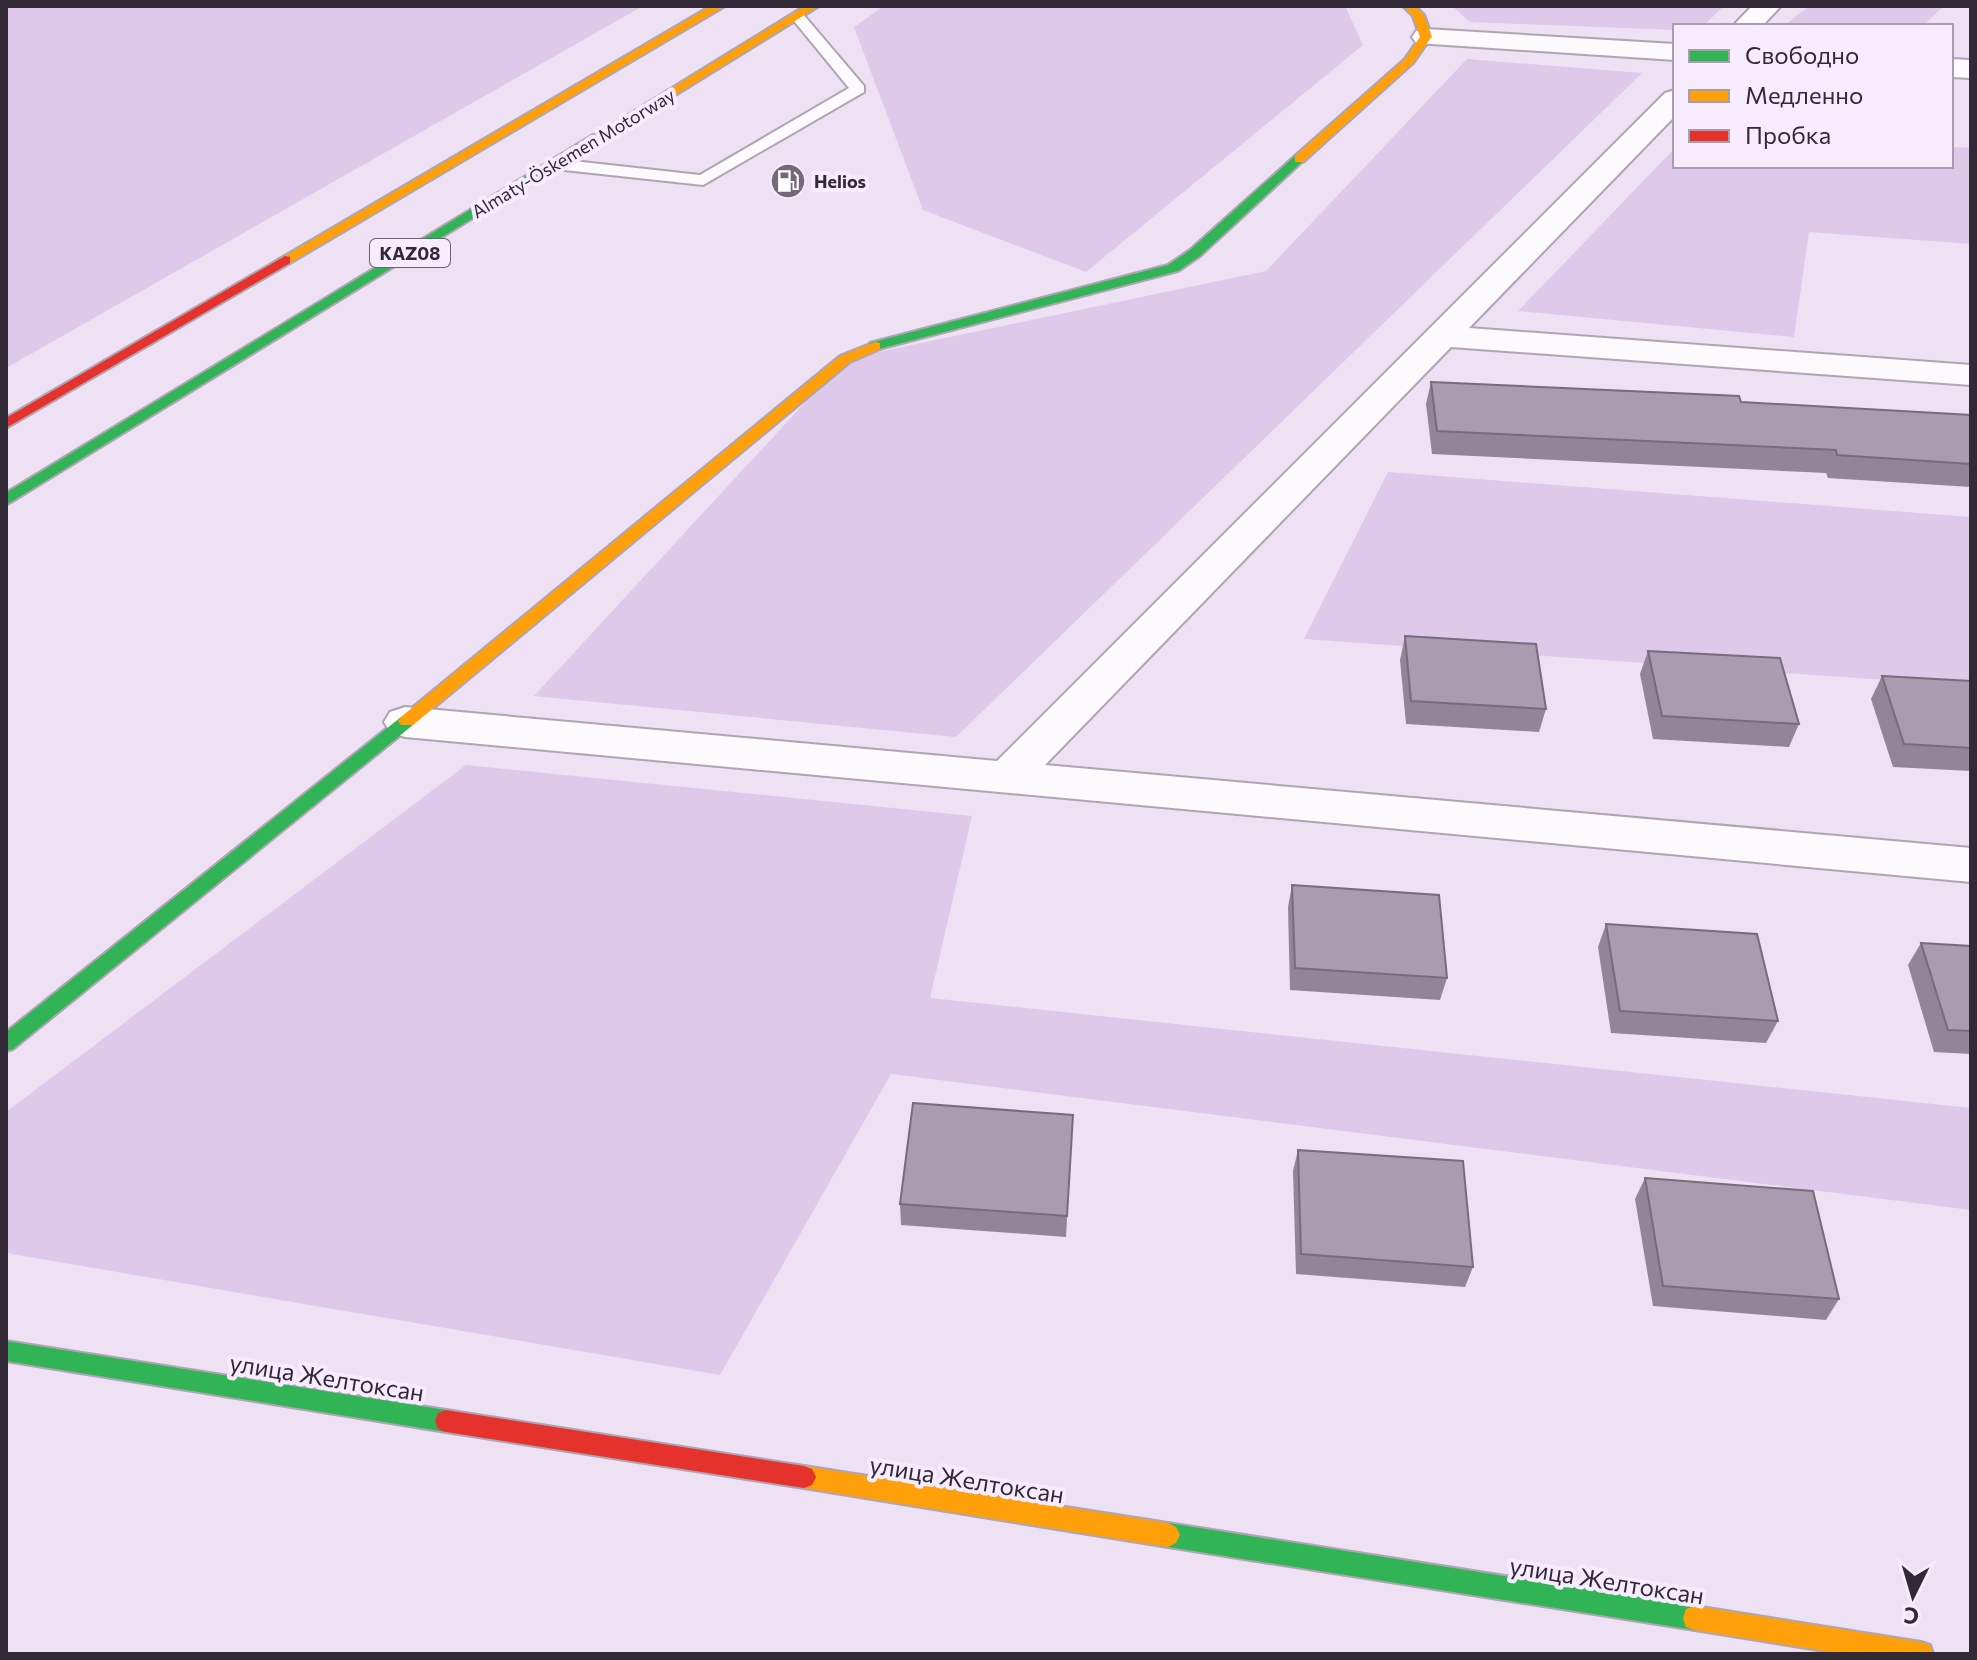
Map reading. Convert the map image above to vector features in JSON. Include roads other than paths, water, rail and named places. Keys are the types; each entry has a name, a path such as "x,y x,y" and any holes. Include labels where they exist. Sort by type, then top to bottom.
{"main road":[{"name":"KAZ08","path":"6,424 719,6"},
{"path":"6,1043 405,722 845,359 875,346 1173,268 1195,253 1409,61 1426,37 1418,15 1409,6"},
{"name":"Almaty-Öskemen Motorway","path":"6,500 805,11"},
{"name":"улица Желтоксан","path":"6,1351 1921,1654"}],"street":[{"path":"1749,24 1767,6"},
{"path":"1426,37 1673,52"},
{"path":"1005,779 1673,101"},
{"path":"1442,336 1971,375"},
{"path":"405,722 1971,865"}],"lane":[{"path":"555,164 703,180 858,89 805,11"}],"place":[{"name":"Helios","path":"788,181"}]}
